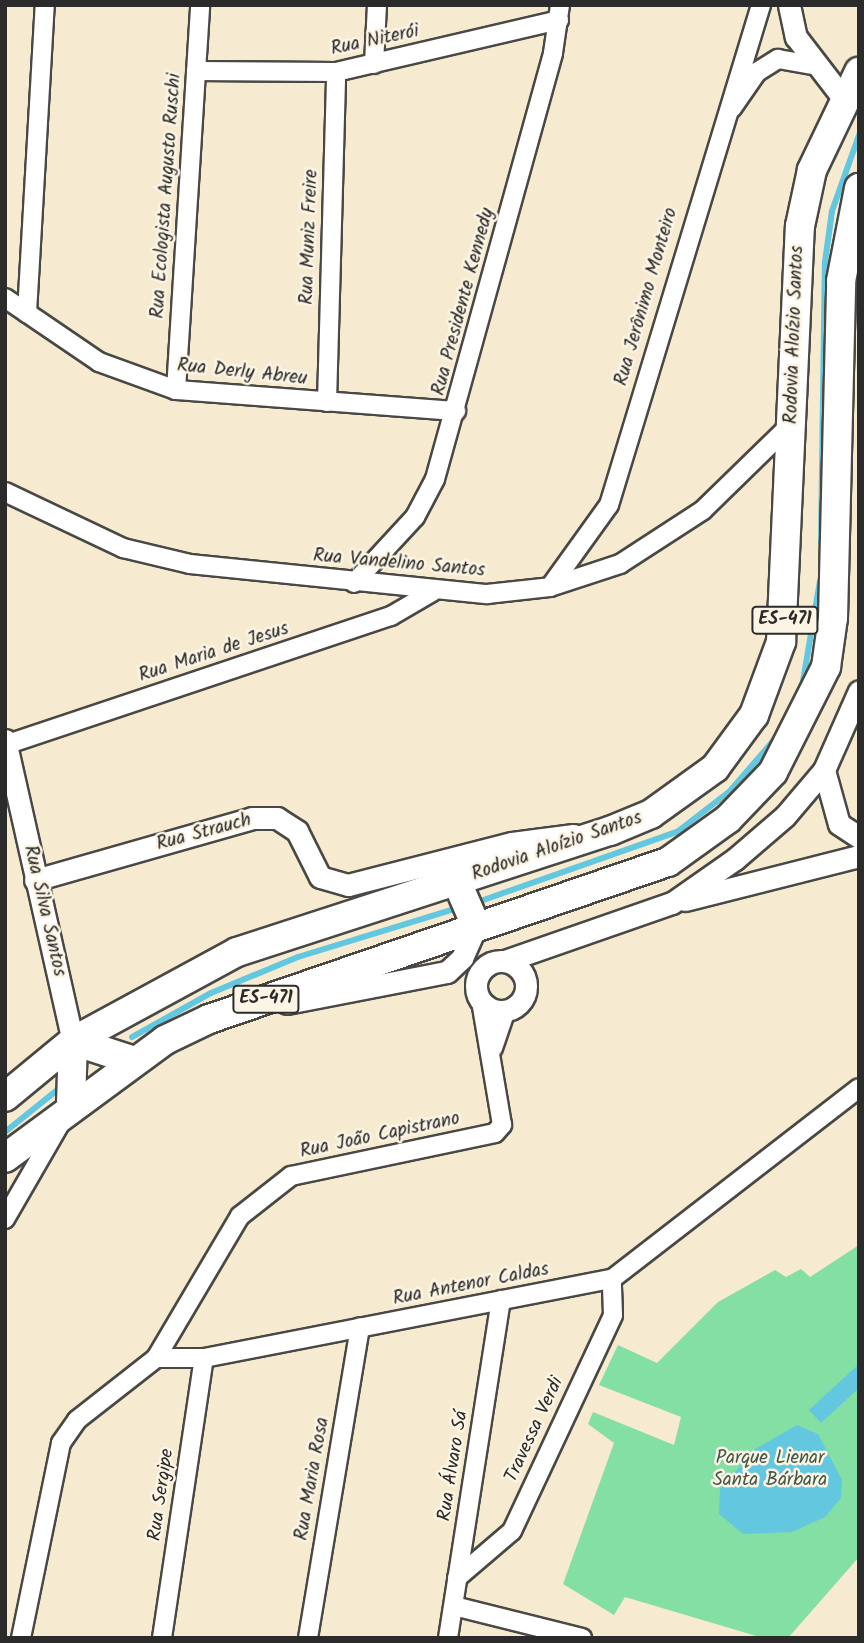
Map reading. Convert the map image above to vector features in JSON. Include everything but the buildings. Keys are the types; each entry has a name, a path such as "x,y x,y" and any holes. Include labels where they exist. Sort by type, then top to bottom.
{"main road":[{"name":"Rodovia Aloízio Santos","path":"5,1158 71,1104 135,1061 209,1019 466,903 610,831 650,814 715,768 773,677 788,603 800,226 812,170 851,107 859,72"},
{"name":"Rodovia Aloízio Santos","path":"5,1097 73,1041 237,952 668,862 741,806 791,742 826,667 833,618 841,281 856,201"},
{"path":"71,1104 73,1041 135,1061"}],"street":[{"path":"27,313 45,5"},
{"name":"Rua Ecologista Augusto Ruschi","path":"176,390 200,5"},
{"path":"374,64 377,5"},
{"name":"Rua Jerônimo Monteiro","path":"550,587 609,505 720,125 761,5"},
{"path":"789,5 796,37 851,107"},
{"name":"Rua Niterói","path":"195,71 336,72 560,13"},
{"name":"Rua Presidente Kennedy","path":"354,583 415,517 435,479 456,411 560,13"},
{"path":"720,125 757,72 778,59 817,66"},
{"name":"Rua Muniz Freire","path":"327,402 336,72"},
{"name":"Rua Derly Abreu","path":"5,298 99,362 176,390 456,411"},
{"name":"Rua Vandelino Santos","path":"5,492 123,548 190,564 432,592 550,587 620,564 704,510 792,423"},
{"name":"Rua Maria de Jesus","path":"5,743 391,616 432,592"},
{"path":"672,904 785,817 824,770 859,691"},
{"name":"Rua Silva Santos","path":"5,743 73,1041"},
{"path":"824,770 839,824 859,837"},
{"name":"Rua Strauch","path":"35,880 252,818 277,818 297,831 320,877 348,885 529,839 610,831"},
{"path":"479,998 481,971 500,961 543,949 672,904 859,856"},
{"path":"427,866 466,903 500,961 519,969 526,985"},
{"path":"209,1019 446,972 462,958 466,903"},
{"path":"446,972 479,998 506,1010 521,1001 543,949"},
{"name":"Rua João Capistrano","path":"156,1358 240,1216 291,1177 495,1132 504,1112 479,998"},
{"name":"Rua João Capistrano","path":"492,1051 506,1010"},
{"name":"Rua Antenor Caldas","path":"156,1358 204,1358 612,1279 859,1088"},
{"path":"5,1219 71,1104"},
{"name":"Travessa Verdi","path":"457,1578 512,1531 613,1315 612,1279"},
{"name":"Rua Álvaro Sá","path":"448,1638 501,1300"},
{"name":"Rua Maria Rosa","path":"307,1638 360,1327"},
{"path":"21,1638 61,1443 77,1420 156,1358"},
{"name":"Rua Sergipe","path":"162,1638 204,1358"},
{"path":"454,1605 582,1638"}],"green space":[{"name":"Parque Lienar Santa Bárbara","path":"859,1245 859,1557 788,1638 763,1638 625,1597 614,1615 563,1584 614,1443 588,1424 593,1412 674,1445 681,1417 599,1385 618,1345 657,1363 718,1302 775,1270 786,1277 801,1269 810,1277"}],"water":[{"path":"859,1364 859,1388 821,1423 809,1410"},
{"path":"797,1425 818,1434 842,1480 841,1498 825,1517 792,1532 743,1534 719,1514 720,1489 755,1449"}],"waterway":[{"path":"821,542 825,262 832,211 859,135"},
{"path":"802,687 820,581"},
{"path":"475,903 677,832 730,791 774,740"},
{"path":"132,1037 211,993 298,957 461,907"},
{"path":"5,1132 61,1087"}]}
